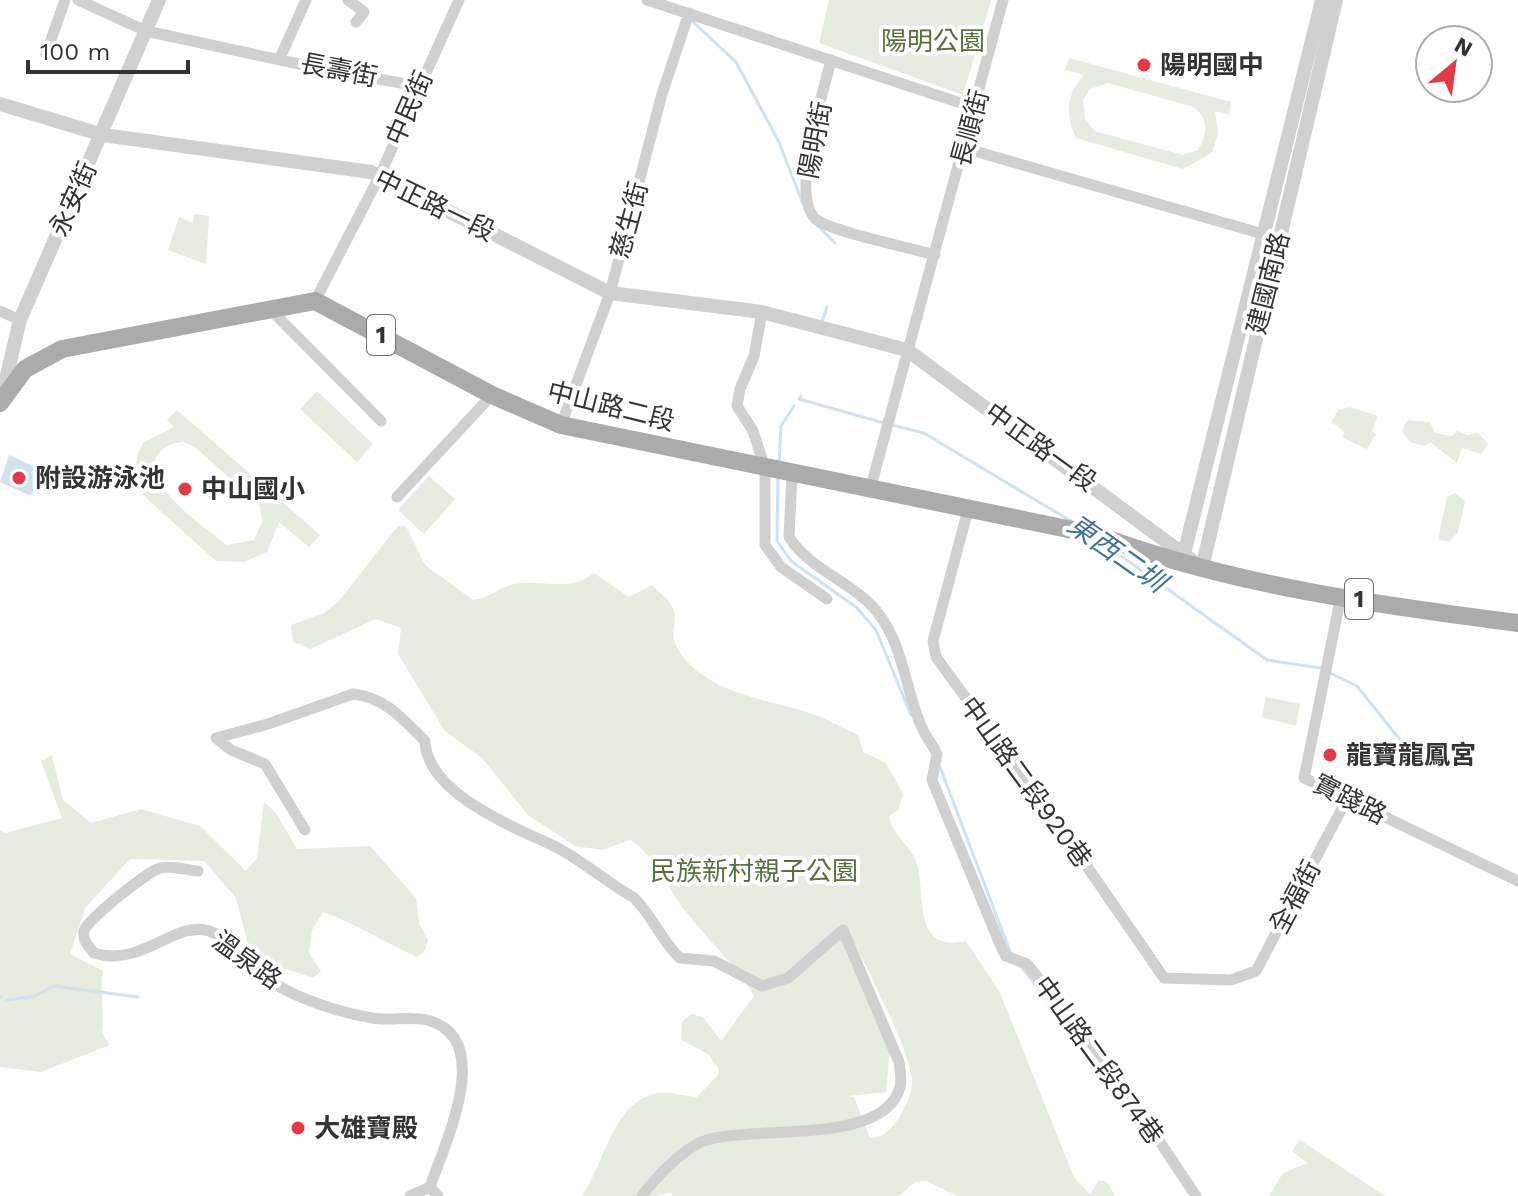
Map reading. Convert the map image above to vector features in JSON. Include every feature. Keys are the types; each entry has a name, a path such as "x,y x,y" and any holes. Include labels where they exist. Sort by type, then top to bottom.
{"main road":[{"name":"中山路二段","path":"315,301 492,395 561,425 1090,534 1157,558 1183,558 1202,568"},
{"path":"0,402 25,369 62,349 315,301"},
{"name":"1","path":"1202,568 1341,596 1518,623"}],"street":[{"path":"46,54 65,0"},
{"name":"長壽街","path":"78,0 146,31 418,86"},
{"name":"永安街","path":"0,402 20,320 103,135 159,0"},
{"path":"280,58 306,0"},
{"path":"348,0 364,12 356,22"},
{"name":"中民街","path":"315,301 380,175 459,0"},
{"path":"647,0 976,108"},
{"name":"長順街","path":"870,490 1003,0"},
{"name":"建國南路","path":"1183,558 1322,0"},
{"name":"建國南路","path":"1202,568 1336,0"},
{"name":"慈生街","path":"561,425 610,293 662,94 689,13"},
{"name":"陽明街","path":"831,60 808,157 804,195 814,219 935,255"},
{"name":"中正路一段","path":"0,104 103,135 380,175 610,293 645,300 762,312 907,350 1183,558"},
{"path":"964,148 1263,234"},
{"path":"269,308 381,421"},
{"path":"0,311 20,320"},
{"path":"762,312 754,356 740,389 737,406 778,472 788,524 764,521"},
{"path":"397,497 492,395"},
{"path":"778,472 764,521 765,545 781,567 827,599"},
{"name":"中山路二段920巷","path":"968,510 933,641 936,657 1164,978 1231,980"},
{"name":"中山路二段874巷","path":"788,524 789,537 797,549 869,602 881,617 906,674 922,730 937,754 936,789 1006,956 1023,962 1108,1064 1196,1196"},
{"name":"實踐路","path":"1341,596 1326,682 1304,778 1518,881"},
{"path":"305,830 265,764 231,750 216,738 268,724 353,694 366,695 393,707 425,741 425,755 453,789 480,811 518,832 555,847 633,897 644,907 659,936 680,958 714,961 762,986 788,978 843,930 899,1062 900,1086 891,1103 865,1122 807,1131 737,1135 702,1142 654,1181 642,1196"},
{"name":"全福街","path":"1231,980 1256,971 1347,799"},
{"name":"溫泉路","path":"198,871 161,867 145,874 136,886 91,918 84,930 85,942 94,953 124,957 191,930 209,931 224,940 247,966 296,995 373,1018 428,1020 448,1032 460,1046 461,1099 434,1191"},
{"path":"410,1196 434,1191"}],"green space":[{"name":"陽明公園","path":"829,0 991,0 963,95 819,43"},
{"path":"1069,58 1231,102 1229,115 1215,111 1218,134 1212,153 1183,169 1076,138 1069,105 1084,75 1065,70","holes":["1108,83 1194,107 1204,122 1204,138 1198,150 1183,155 1094,131 1085,118 1083,100 1090,89"]},
{"path":"194,214 209,216 206,264 168,250 179,217 193,223"},
{"path":"317,391 373,444 357,462 300,409"},
{"path":"1349,407 1378,416 1372,431 1376,434 1367,449 1343,438 1344,432 1332,422 1338,410"},
{"path":"177,410 320,535 309,547 279,522 267,552 244,562 216,561 143,495 135,467 138,454 143,443 174,427 167,420","holes":["183,442 195,447 260,506 262,522 254,540 226,545 178,505 158,480 155,467 162,450"]},
{"path":"1407,420 1430,422 1435,433 1452,436 1457,431 1467,435 1478,433 1488,444 1481,454 1462,448 1457,463 1430,442 1425,446 1410,442 1402,431"},
{"path":"429,476 455,499 424,534 398,510"},
{"path":"1455,493 1465,501 1458,532 1449,542 1438,539 1447,497"},
{"name":"民族新村親子公園","path":"398,526 406,526 425,565 473,600 514,584 566,584 594,573 629,597 652,585 674,611 674,642 698,671 728,689 813,714 858,735 863,752 886,763 903,794 898,811 890,815 890,821 915,859 928,929 936,938 948,942 966,941 1000,993 1074,1177 1090,1195 1099,1180 1107,1182 1115,1196 957,1196 927,1181 915,1182 899,1196 672,1196 671,1192 657,1196 582,1196 627,1111 639,1101 658,1093 697,1097 718,1075 719,1069 708,1054 681,1040 682,1022 691,1014 703,1017 721,1041 754,996 639,847 630,840 602,850 575,846 528,815 482,758 445,731 398,654 401,628 376,619 310,649 293,642 291,625 324,613 338,602","holes":["847,928 896,1029 912,1083 899,1118 887,1132 875,1138 870,1138 854,1097 848,1096 886,1092 890,1050"]},
{"path":"1266,697 1300,704 1296,726 1262,717"},
{"path":"52,755 63,800 91,823 141,809 200,826 246,871 257,858 264,802 276,813 297,849 370,846 416,898 419,924 428,940 425,950 417,957 323,912 312,930 309,953 321,971 313,978 278,966 248,944 236,898 204,861 130,859 85,908 70,954 103,971 102,1033 110,1045 41,1072 0,1067 0,830 5,833 62,818 41,761"},
{"path":"1300,1140 1385,1196 1269,1196 1283,1173 1308,1163 1292,1151"}],"water":[{"name":"附設游泳池","path":"9,455 42,470 31,496 0,482"}],"waterway":[{"name":"東西二圳","path":"690,19 736,62 779,142 803,204"},
{"name":"東西二圳","path":"810,218 835,243"},
{"path":"822,322 827,307"},
{"name":"東西二圳","path":"801,396 799,399 884,423"},
{"path":"779,463 781,426 794,406"},
{"name":"東西二圳","path":"892,425 924,433 1074,523"},
{"path":"778,475 777,541 791,561 856,607 876,630 911,715"},
{"name":"東西二圳","path":"1110,548 1267,660 1321,668"},
{"name":"東西二圳","path":"1328,672 1357,686 1405,746"},
{"path":"940,767 1011,954"},
{"path":"1021,966 1131,1109"},
{"path":"7,1000 35,996 54,986 138,997"}],"place":[{"name":"陽明國中","path":"1144,65"},
{"name":"附設游泳池","path":"19,478"},
{"name":"中山國小","path":"185,489"},
{"name":"龍寶龍鳳宮","path":"1330,755"},
{"name":"大雄寶殿","path":"298,1128"}]}
